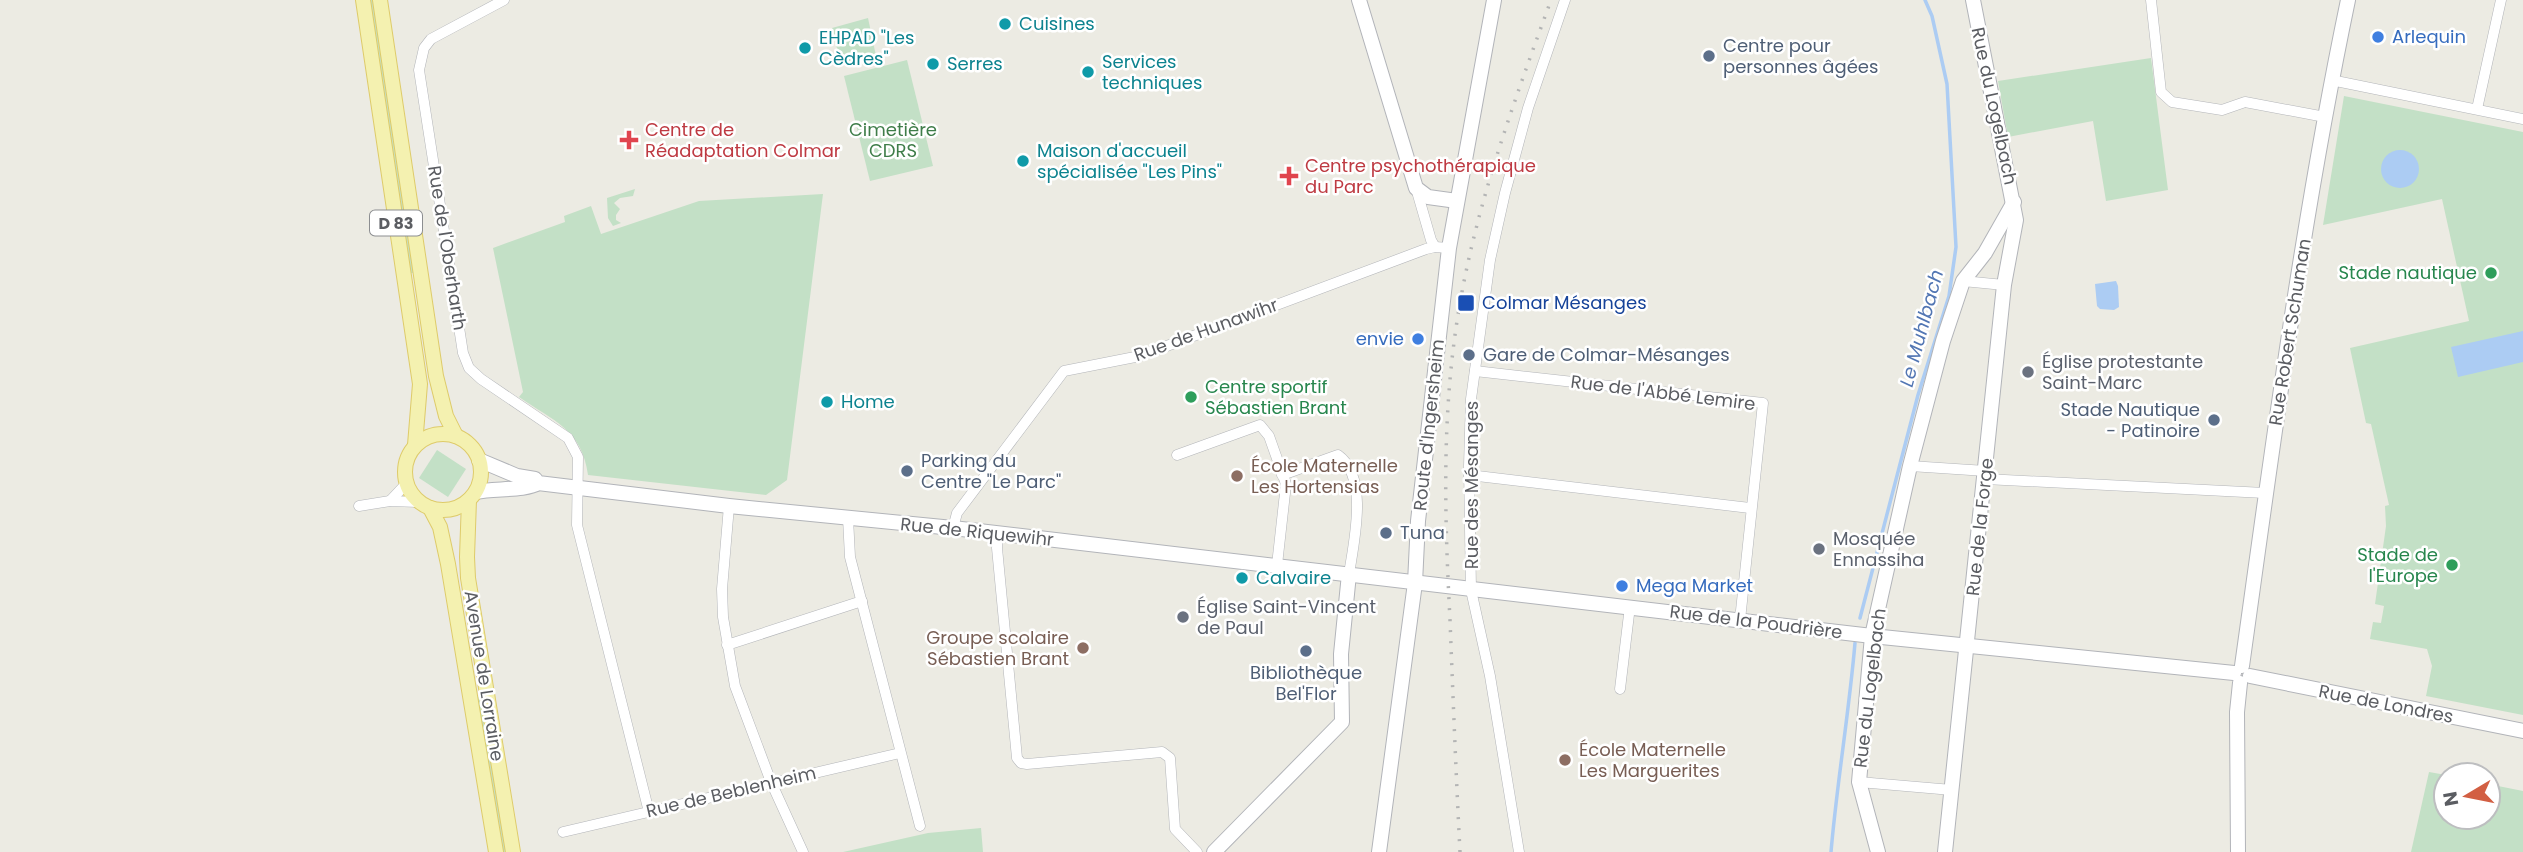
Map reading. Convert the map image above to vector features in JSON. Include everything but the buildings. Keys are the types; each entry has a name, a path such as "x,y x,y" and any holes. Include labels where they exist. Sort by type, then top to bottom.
{"main road":[{"name":"D 83","path":"363,0 420,384 415,445"},
{"name":"D 83","path":"380,0 436,376 441,402 456,436"},
{"path":"406,484 405,463 415,445 434,435 456,436 466,442 480,460"},
{"name":"Avenue de Lorraine","path":"480,460 480,482 472,496 468,578 513,852"},
{"name":"Avenue de Lorraine","path":"406,484 440,527 496,852"},
{"path":"424,505 446,511 455,509 472,496"}],"street":[{"name":"Rue de l'Oberharth","path":"504,0 431,39 424,48 419,70 463,353 469,368 481,379 568,438 578,457 577,525 649,812"},
{"path":"1359,0 1431,240 1442,248"},
{"name":"Route d'Ingersheim","path":"1379,852 1415,583 1442,248 1457,201 1494,0"},
{"name":"Rue des Mésanges","path":"1518,852 1490,676 1471,590 1469,475 1475,371 1490,260 1528,108 1565,0"},
{"name":"Rue du Logelbach","path":"1878,852 1859,782 1872,636 1910,466 1962,281 1985,253 2014,202 1973,0"},
{"path":"2151,0 2161,92 2172,102 2222,110 2245,102 2325,117"},
{"name":"Rue Robert Schuman","path":"2238,852 2237,712 2265,493 2331,80 2348,0"},
{"path":"2477,109 2501,0"},
{"path":"2331,80 2523,119"},
{"path":"1416,188 1428,197 1457,201"},
{"name":"Rue de la Forge","path":"1945,852 2004,285 2016,220 2014,202"},
{"name":"Rue de Hunawihr","path":"953,528 957,513 1064,371 1140,356 1442,248"},
{"path":"1962,281 2004,285"},
{"name":"Rue de l'Abbé Lemire","path":"1475,371 1763,403 1740,620"},
{"path":"1177,455 1260,425 1269,436 1286,484 1277,565"},
{"path":"1214,852 1342,722 1341,654 1357,508 1355,481 1349,462 1338,454 1282,475"},
{"name":"Rue de Riquewihr","path":"480,460 517,476 535,479 538,483 729,506 953,528 1415,583"},
{"path":"1910,466 2089,484 2265,493"},
{"path":"1469,475 1750,508"},
{"name":"Rue de Riquewihr","path":"472,496 489,489 532,487 538,483"},
{"path":"390,501 406,484"},
{"path":"359,506 390,501 424,505"},
{"path":"729,506 722,589 727,645 735,686 771,782 803,852"},
{"path":"848,518 850,557 920,827"},
{"path":"998,534 997,548 1017,758 1021,763 1027,764 1162,751 1170,758 1175,829 1196,852"},
{"name":"Rue de la Poudrière","path":"1415,583 1966,645"},
{"path":"727,645 862,601"},
{"path":"1620,689 1630,606"},
{"name":"Rue de Londres","path":"1966,645 2242,675 2523,731"},
{"name":"Rue de Beblenheim","path":"563,832 900,753"},
{"path":"1859,782 1952,790"}],"green space":[{"path":"368,0 374,0 414,273 409,273"},
{"path":"868,18 876,56 841,65 832,28"},
{"path":"2151,58 2168,190 2106,201 2093,121 2008,137 1998,81"},
{"name":"Cimetière CDRS","path":"907,60 933,166 870,181 844,76"},
{"path":"2344,96 2523,132 2523,715 2426,696 2432,666 2427,649 2370,639 2373,622 2381,623 2384,606 2375,604 2386,526 2385,506 2389,505 2371,424 2366,423 2350,348 2469,321 2442,199 2323,225"},
{"path":"635,189 633,196 620,198 614,203 620,209 616,220 621,223 613,226 608,218 607,198"},
{"path":"823,194 787,480 766,495 588,475 585,459 572,436 554,420 519,397 523,392 493,248 565,222 564,216 591,206 601,234 699,201"},
{"path":"437,450 466,469 448,497 419,478"},
{"path":"483,696 506,852 500,852 476,697"},
{"path":"2429,772 2432,773 2432,831 2502,831 2502,787 2523,791 2523,852 2411,852"},
{"path":"981,828 983,852 843,852 928,833"}],"water":[{"path":"2400,150 2413,156 2419,169 2413,182 2400,188 2387,182 2381,169 2387,156"},
{"path":"2116,281 2119,307 2114,310 2100,309 2097,306 2095,284"},
{"path":"2523,331 2523,362 2458,377 2451,347"}],"waterway":[{"name":"Le Muhlbach","path":"1860,618 1918,395 1949,296 1956,247 1947,84 1932,16 1925,0"},
{"name":"Le Muhlbach","path":"1831,852 1855,643"}],"railway":[{"path":"1460,852 1446,513 1446,442 1451,371 1462,292 1482,207 1507,123 1551,0"}],"place":[{"name":"Cuisines","path":"1005,24"},
{"name":"Arlequin","path":"2378,37"},
{"name":"EHPAD \"Les Cèdres\"","path":"805,48"},
{"name":"Centre pour personnes âgées","path":"1709,56"},
{"name":"Serres","path":"933,64"},
{"name":"Services techniques","path":"1088,72"},
{"name":"Centre de Réadaptation Colmar","path":"629,140"},
{"name":"Maison d'accueil spécialisée \"Les Pins\"","path":"1023,161"},
{"name":"Centre psychothérapique du Parc","path":"1289,176"},
{"name":"Stade nautique","path":"2491,273"},
{"name":"Colmar Mésanges","path":"1466,303"},
{"name":"envie","path":"1418,339"},
{"name":"Gare de Colmar-Mésanges","path":"1469,355"},
{"name":"Église protestante Saint-Marc","path":"2028,372"},
{"name":"Centre sportif Sébastien Brant","path":"1191,397"},
{"name":"Home","path":"827,402"},
{"name":"Stade Nautique - Patinoire","path":"2214,420"},
{"name":"Parking du Centre \"Le Parc\"","path":"907,471"},
{"name":"École Maternelle Les Hortensias","path":"1237,476"},
{"name":"Tuna","path":"1386,533"},
{"name":"Mosquée Ennassiha","path":"1819,549"},
{"name":"Stade de l'Europe","path":"2452,565"},
{"name":"Calvaire","path":"1242,578"},
{"name":"Mega Market","path":"1622,586"},
{"name":"Église Saint-Vincent de Paul","path":"1183,617"},
{"name":"Groupe scolaire Sébastien Brant","path":"1083,648"},
{"name":"Bibliothèque Bel'Flor","path":"1306,651"},
{"name":"École Maternelle Les Marguerites","path":"1565,760"}]}
